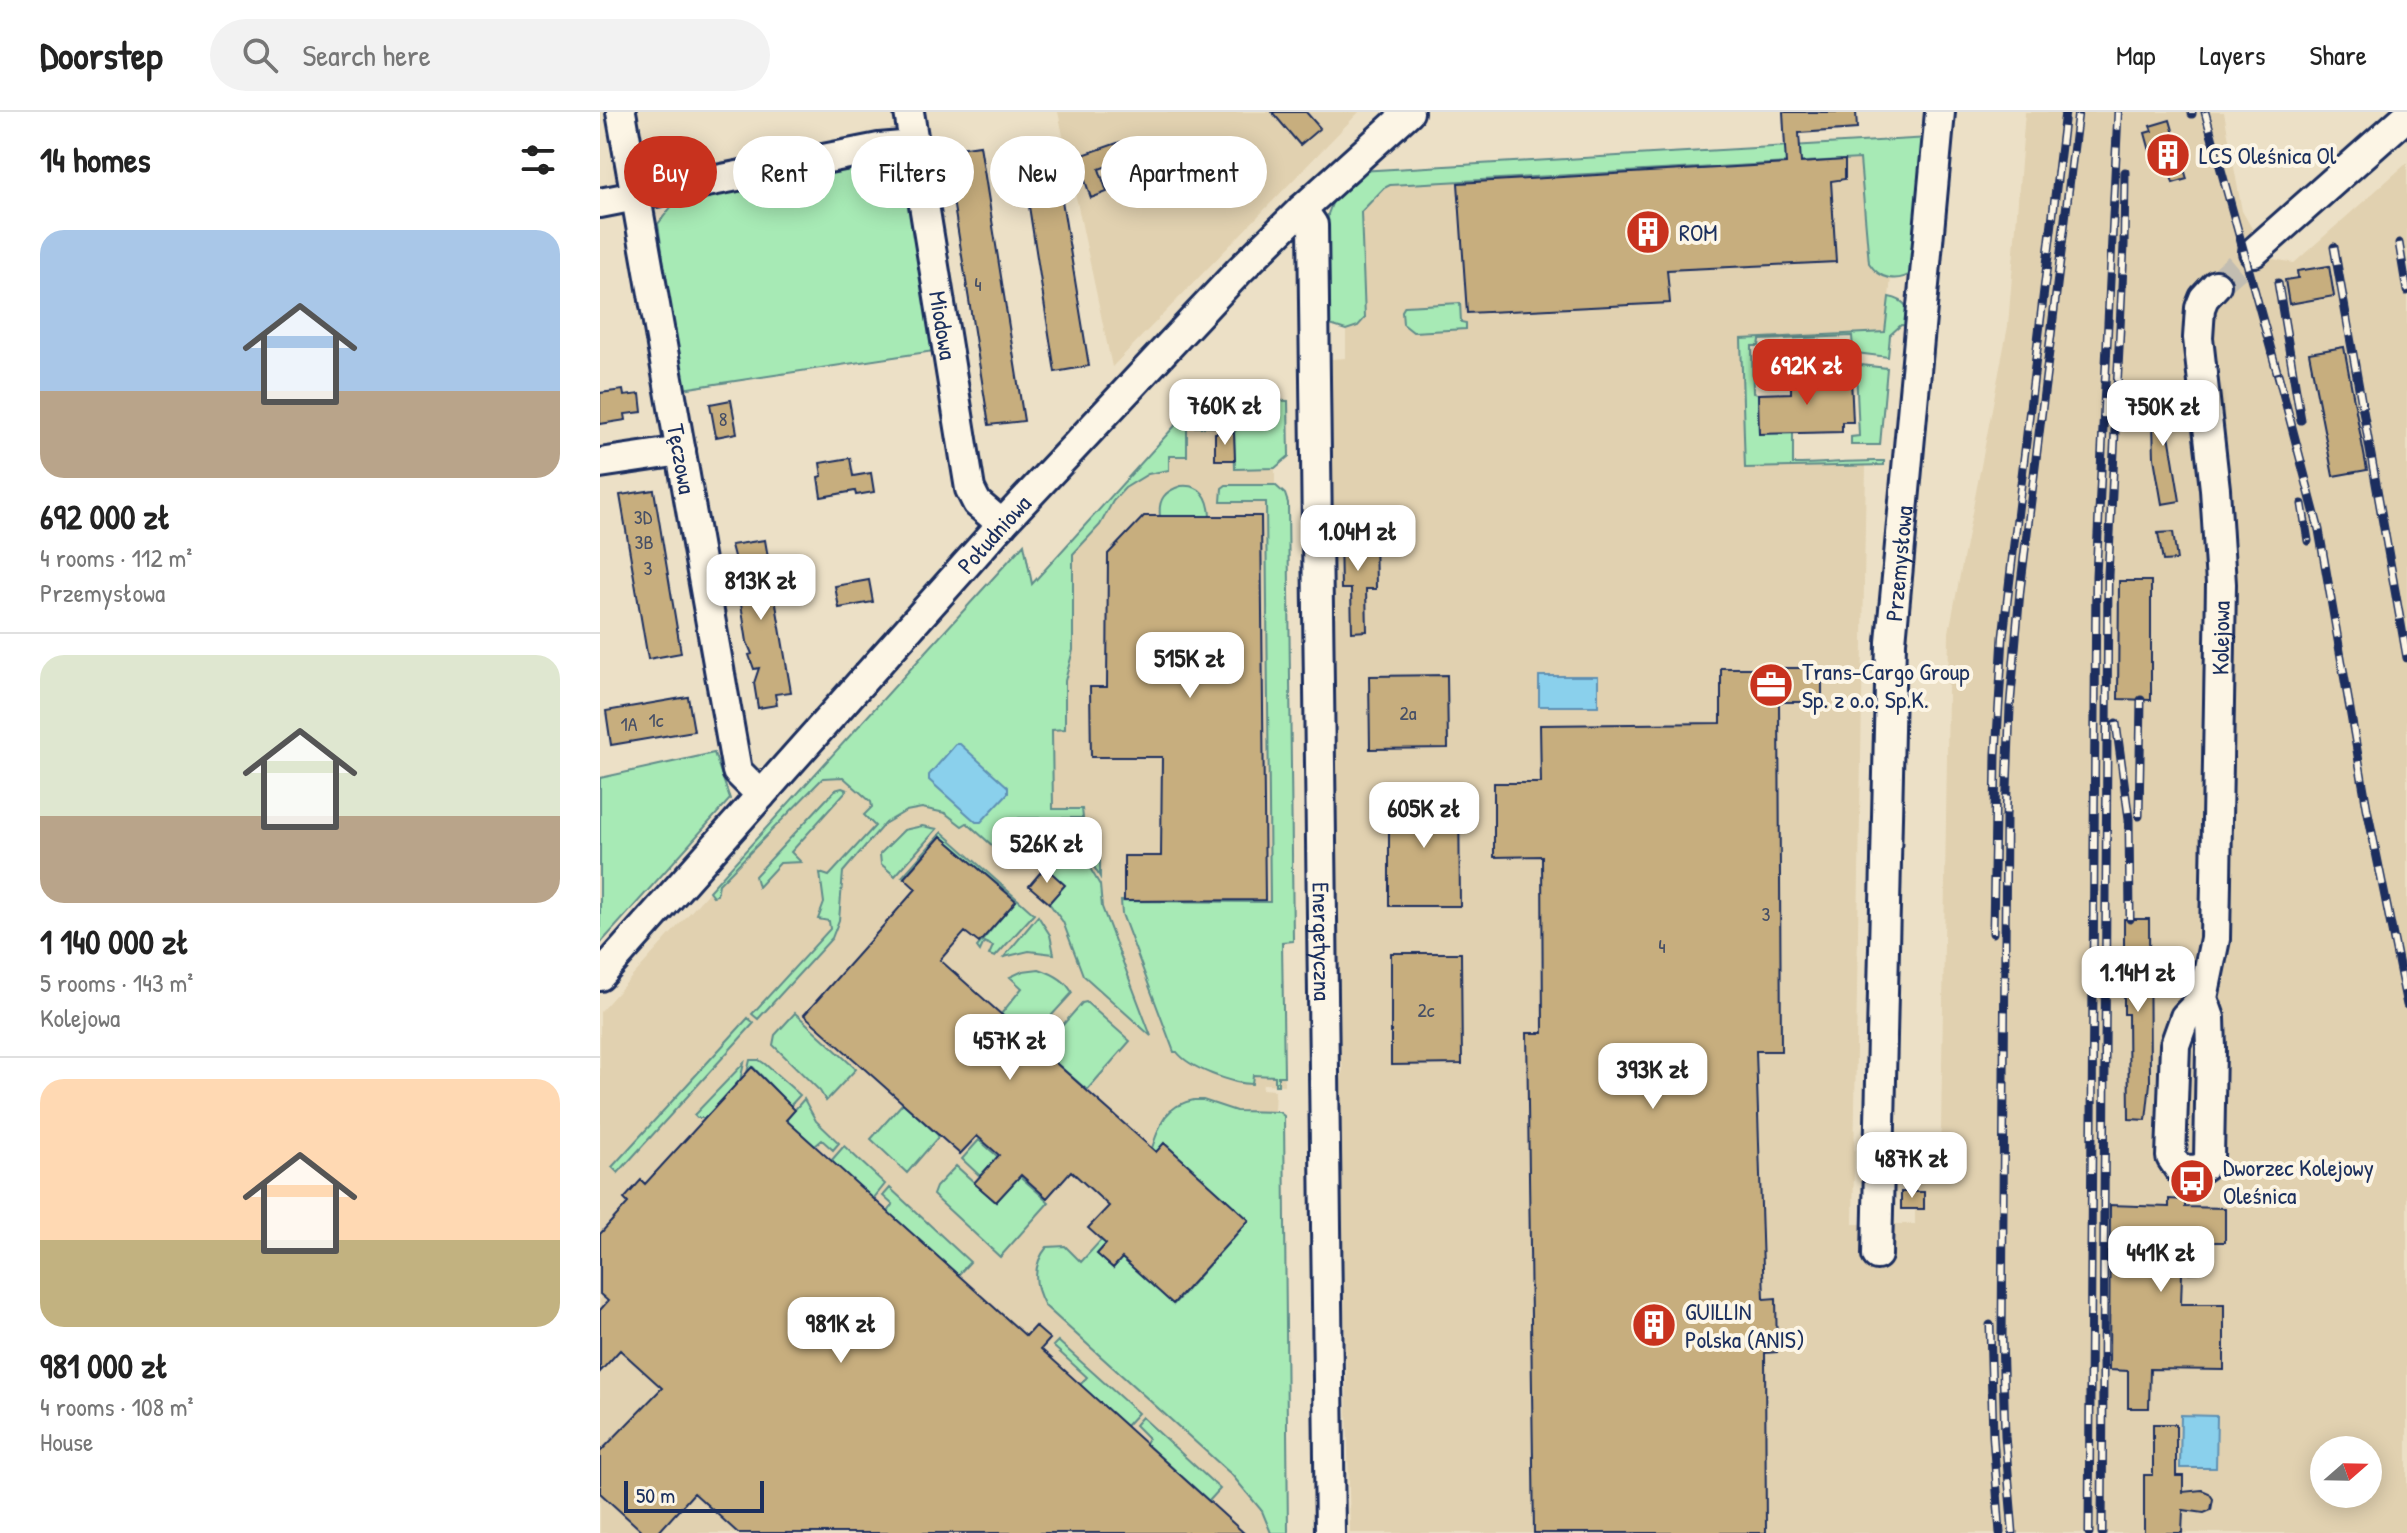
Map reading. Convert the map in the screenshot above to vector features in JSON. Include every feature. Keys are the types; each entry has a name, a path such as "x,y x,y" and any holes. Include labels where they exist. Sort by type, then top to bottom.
{"street":[{"name":"Tęczowa","path":"621,112 625,136"},
{"name":"Miodowa","path":"909,112 913,136"},
{"name":"Południowa","path":"600,976 1002,524 1239,271 1409,112"},
{"name":"Przemysłowa","path":"1877,1255 1891,642 1940,112"},
{"path":"2254,252 2407,116"},
{"path":"717,181 851,154"},
{"path":"600,203 624,200"},
{"name":"Tęczowa","path":"639,208 737,771 761,795"},
{"name":"Miodowa","path":"924,208 970,489 977,503 1002,524"},
{"name":"Energetyczna","path":"1302,209 1313,225 1330,1533"},
{"name":"Kolejowa","path":"2203,998 2185,1017 2174,1055 2171,1157 2179,1169 2200,1169 2206,1166 2209,1158 2210,1018 2203,998 2215,939 2221,610 2217,514 2198,324 2204,298 2216,285"},
{"path":"600,463 681,451"}],"shaded area":[{"path":"1058,112 1359,112 1267,207 1267,136 1101,136 1101,208 1266,208 1112,367 1078,208 1085,208 1085,136 1063,136"},
{"path":"2025,112 2224,112 2242,211 2269,258 2294,263 2407,163 2407,1533 1350,1533 1339,1085 1343,1069 1340,1055 1331,359 1346,358 1346,326 1333,268 1371,170 1903,140 1886,332 1742,339 1745,468 1866,466 1853,1224 1915,1224 1915,1172 1934,1173 1941,1129 1949,632 2008,326"},
{"path":"1200,398 1288,401 1289,456 1275,468 1275,485 1285,494 1288,503 1293,941 1282,942 1284,1085 1263,1084 1262,1089 1275,1090 1274,1111 1284,1116 1288,1533 600,1533 600,1012 1024,544 1032,584"}],"green space":[{"path":"1929,138 1914,272 1901,278 1884,276 1869,263 1860,159 1390,185 1361,212 1365,318 1358,326 1346,330 1330,325 1328,214 1335,196 1359,171"},
{"path":"851,169 851,208 912,208 934,351 682,389 658,224 670,208 717,208 717,194 733,191 733,208 835,208 835,172"},
{"path":"1889,297 1906,307 1911,326 1901,325 1890,335 1888,357 1856,353 1852,336 1760,340 1759,346 1752,346 1753,393 1758,394 1759,433 1793,433 1793,464 1884,461 1884,465 1745,468 1741,339 1885,332"},
{"path":"1460,303 1461,322 1466,323 1466,329 1413,332 1403,324 1402,311 1405,306"},
{"path":"1842,363 1887,368 1880,445 1851,445 1851,437 1859,436 1856,368 1800,370 1800,366"},
{"path":"1200,398 1288,401 1289,456 1275,468 1235,469 1234,433 1237,428 1252,427 1251,413 1231,414 1231,427 1187,427 1187,456 1169,456 1169,470 1148,474 1125,488 1113,501 1100,525 1073,554 1073,650 1065,681 1065,729 1052,730 1053,809 1082,809 1083,818 1019,818 994,847 967,823 962,826 945,813 922,808 906,811 884,824 843,872 839,920 832,938 758,1019 752,1014 830,929 829,921 818,919 824,903 820,873 829,876 875,826 864,815 872,807 871,802 843,777 823,778 719,884 717,895 713,896 709,891 1024,544 1032,584"},
{"path":"1226,485 1275,485 1285,494 1288,503 1293,941 1282,942 1284,1076 1278,1076 1278,1085 1275,1085 1275,1076 1253,1075 1252,1084 1223,1078 1174,1052 1122,914 1121,901 1270,902 1266,502 1221,502 1222,488"},
{"path":"1181,486 1194,487 1203,493 1210,516 1160,516 1164,496"},
{"path":"714,753 730,799 600,944 600,778"},
{"path":"835,790 847,790 791,852 801,862 780,863 758,887 755,876"},
{"path":"1062,821 1100,885 1102,907 1151,1036 1083,975 1063,922 1049,903 1064,885 1012,838 1000,851 997,849 1021,822"},
{"path":"1067,821 1088,824 1100,857 1100,877"},
{"path":"922,826 937,829 895,876 881,864 880,854 904,830"},
{"path":"942,832 1034,914 995,957 989,955 993,946 984,942 980,951 977,947 1016,900 941,836 902,877"},
{"path":"1038,916 1050,935 1054,954 1029,951 1004,957"},
{"path":"1039,969 1063,981 1072,993 1030,1039 1001,1014 1022,988 1010,977"},
{"path":"1086,1002 1130,1041 1087,1090 1041,1050"},
{"path":"795,1013 856,1069 826,1101 820,1091 773,1045 775,1035"},
{"path":"748,1018 754,1023 618,1173 612,1167"},
{"path":"750,1060 765,1064 800,1095 790,1106 753,1067 747,1073"},
{"path":"744,1063 740,1081 706,1118 697,1118 694,1115"},
{"path":"804,1099 816,1121 839,1143 833,1150 822,1140 815,1146 786,1120"},
{"path":"1194,1100 1236,1111 1279,1112 1284,1116 1288,1533 1271,1533 1262,1511 1232,1475 1045,1306 1037,1283 1037,1268 1047,1247 1065,1246 1081,1262 1101,1240 1106,1244 1097,1254 1113,1268 1122,1258 1174,1304 1249,1220 1165,1144 1156,1152 1152,1148 1166,1116 1184,1102"},
{"path":"903,1103 939,1136 907,1173 871,1139"},
{"path":"979,1140 1049,1202 1000,1257 933,1195 936,1187 956,1166 996,1202 1011,1185 990,1165 980,1176 962,1159"},
{"path":"844,1146 885,1184 873,1199 831,1161"},
{"path":"890,1188 970,1262 958,1275 888,1212 893,1205 883,1196"},
{"path":"1058,1341 1138,1413 1126,1426 1080,1385 1087,1377 1053,1346"},
{"path":"1142,1417 1220,1489 1209,1501 1145,1443 1148,1438 1135,1425"}],"water":[{"path":"1539,676 1598,676 1598,706 1539,706"},
{"path":"956,744 960,744 1008,787 1008,793 981,822 976,822 929,780 929,775"},
{"path":"2181,1415 2217,1416 2216,1468 2180,1468"}],"building":[{"path":"1272,112 1306,112 1320,128 1300,145"},
{"name":"ROM","path":"1783,112 1856,112 1857,129 1799,133 1801,163 1845,160 1845,179 1831,181 1836,262 1667,270 1670,303 1467,313 1458,183 1786,164"},
{"name":"LCS Oleśnica Ol","path":"2170,120 2187,179 2173,183 2166,159 2157,162 2145,133 2152,131 2150,126"},
{"path":"980,145 1024,421 989,425 954,208 974,208 974,146"},
{"path":"1101,149 1101,194 1091,198 1085,180 1085,154"},
{"path":"1029,208 1063,208 1089,366 1055,372"},
{"path":"2329,266 2334,296 2289,304 2285,280 2298,278 2297,271"},
{"path":"2344,347 2367,470 2333,476 2309,353"},
{"path":"1851,378 1853,422 1842,422 1842,432 1759,434 1758,394 1791,393 1791,379"},
{"path":"2161,386 2180,501 2162,504 2154,458 2153,423 2148,423 2145,404 2152,403 2151,387"},
{"path":"623,390 624,396 640,394 642,412 625,414 626,420 600,424 600,393"},
{"path":"731,400 737,433 716,437 710,404"},
{"path":"1215,433 1234,433 1235,460 1215,460"},
{"path":"850,458 853,476 871,473 874,492 856,495 855,491 821,497 818,477 822,476 820,463"},
{"path":"654,490 681,653 648,659 620,495"},
{"path":"1144,516 1261,516 1265,900 1124,901 1124,856 1161,856 1162,757 1091,757 1090,687 1107,687 1108,554"},
{"path":"2173,532 2177,560 2163,561 2158,533"},
{"path":"1340,533 1375,533 1376,589 1366,589 1367,631 1352,632 1351,589 1341,589"},
{"path":"765,540 791,692 775,694 777,705 758,708 754,683 759,668 754,669 749,655 752,654 747,642 738,572 731,545"},
{"path":"869,580 873,602 839,608 835,586"},
{"path":"2119,581 2151,581 2151,700 2118,699"},
{"path":"1721,668 1822,668 1822,702 1779,702 1781,1051 1756,1051 1764,1299 1776,1298 1777,1352 1765,1353 1766,1533 1534,1533 1527,1033 1543,1033 1542,856 1494,857 1494,783 1541,783 1540,725 1721,723"},
{"path":"1447,675 1448,748 1370,749 1369,676"},
{"path":"688,697 694,731 611,745 606,711"},
{"path":"1389,794 1459,794 1460,906 1389,906"},
{"path":"941,836 1016,901 979,943 965,932 940,960 1156,1152 1164,1143 1249,1220 1173,1304 1122,1258 1113,1268 1097,1254 1106,1244 1088,1228 1109,1206 1071,1171 1047,1198 1021,1175 996,1202 974,1183 999,1155 977,1136 960,1154 804,1015 916,889 904,878"},
{"path":"1045,867 1065,885 1049,903 1029,886"},
{"path":"2124,919 2149,919 2150,1083 2146,1120 2129,1119"},
{"path":"1391,953 1461,953 1462,1064 1391,1065"},
{"path":"752,1067 795,1110 786,1120 1026,1336 1035,1326 1050,1339 1041,1349 1244,1533 738,1533 694,1493 658,1533 644,1533 600,1493 600,1452 662,1388 620,1350 600,1372 600,1310 608,1301 600,1294 600,1234 628,1203 624,1199 641,1180 645,1184"},
{"path":"1901,1192 1924,1192 1924,1209 1901,1209"},
{"path":"2169,1199 2185,1200 2185,1207 2225,1208 2225,1242 2199,1242 2199,1272 2182,1273 2181,1304 2224,1304 2224,1370 2150,1369 2149,1408 2128,1408 2128,1371 2109,1370 2110,1205 2169,1207"},
{"path":"2153,1424 2176,1424 2176,1476 2183,1476 2183,1492 2202,1490 2213,1499 2211,1510 2204,1513 2183,1510 2182,1533 2144,1533 2144,1475 2153,1475"}],"tunnel":[{"path":"2216,285 2254,252"}],"railway":[{"path":"1993,933 1996,754 2003,637 2065,112"},
{"path":"2013,1533 2005,1436 2002,1338 2006,816 2010,707 2020,591 2078,112"},
{"path":"2089,1533 2096,576 2118,112"},
{"path":"2205,112 2281,386"},
{"path":"2102,1533 2108,575 2125,172"},
{"path":"2399,243 2407,291"},
{"path":"2334,247 2407,658"},
{"path":"2278,283 2301,420"},
{"path":"2278,374 2319,530 2367,808 2407,1005"},
{"path":"2302,504 2308,541"},
{"path":"2139,816 2141,700"},
{"path":"2116,723 2129,819 2130,919"},
{"path":"1990,1325 2000,1533"}],"place":[{"name":"LCS Oleśnica Ol","path":"2168,155"},
{"name":"ROM","path":"1648,232"},
{"name":"Trans-Cargo Group Sp. z o.o. Sp.K.","path":"1771,685"},
{"name":"Dworzec Kolejowy Oleśnica","path":"2192,1181"},
{"name":"GUILLIN Polska (ANIS)","path":"1654,1325"}]}
